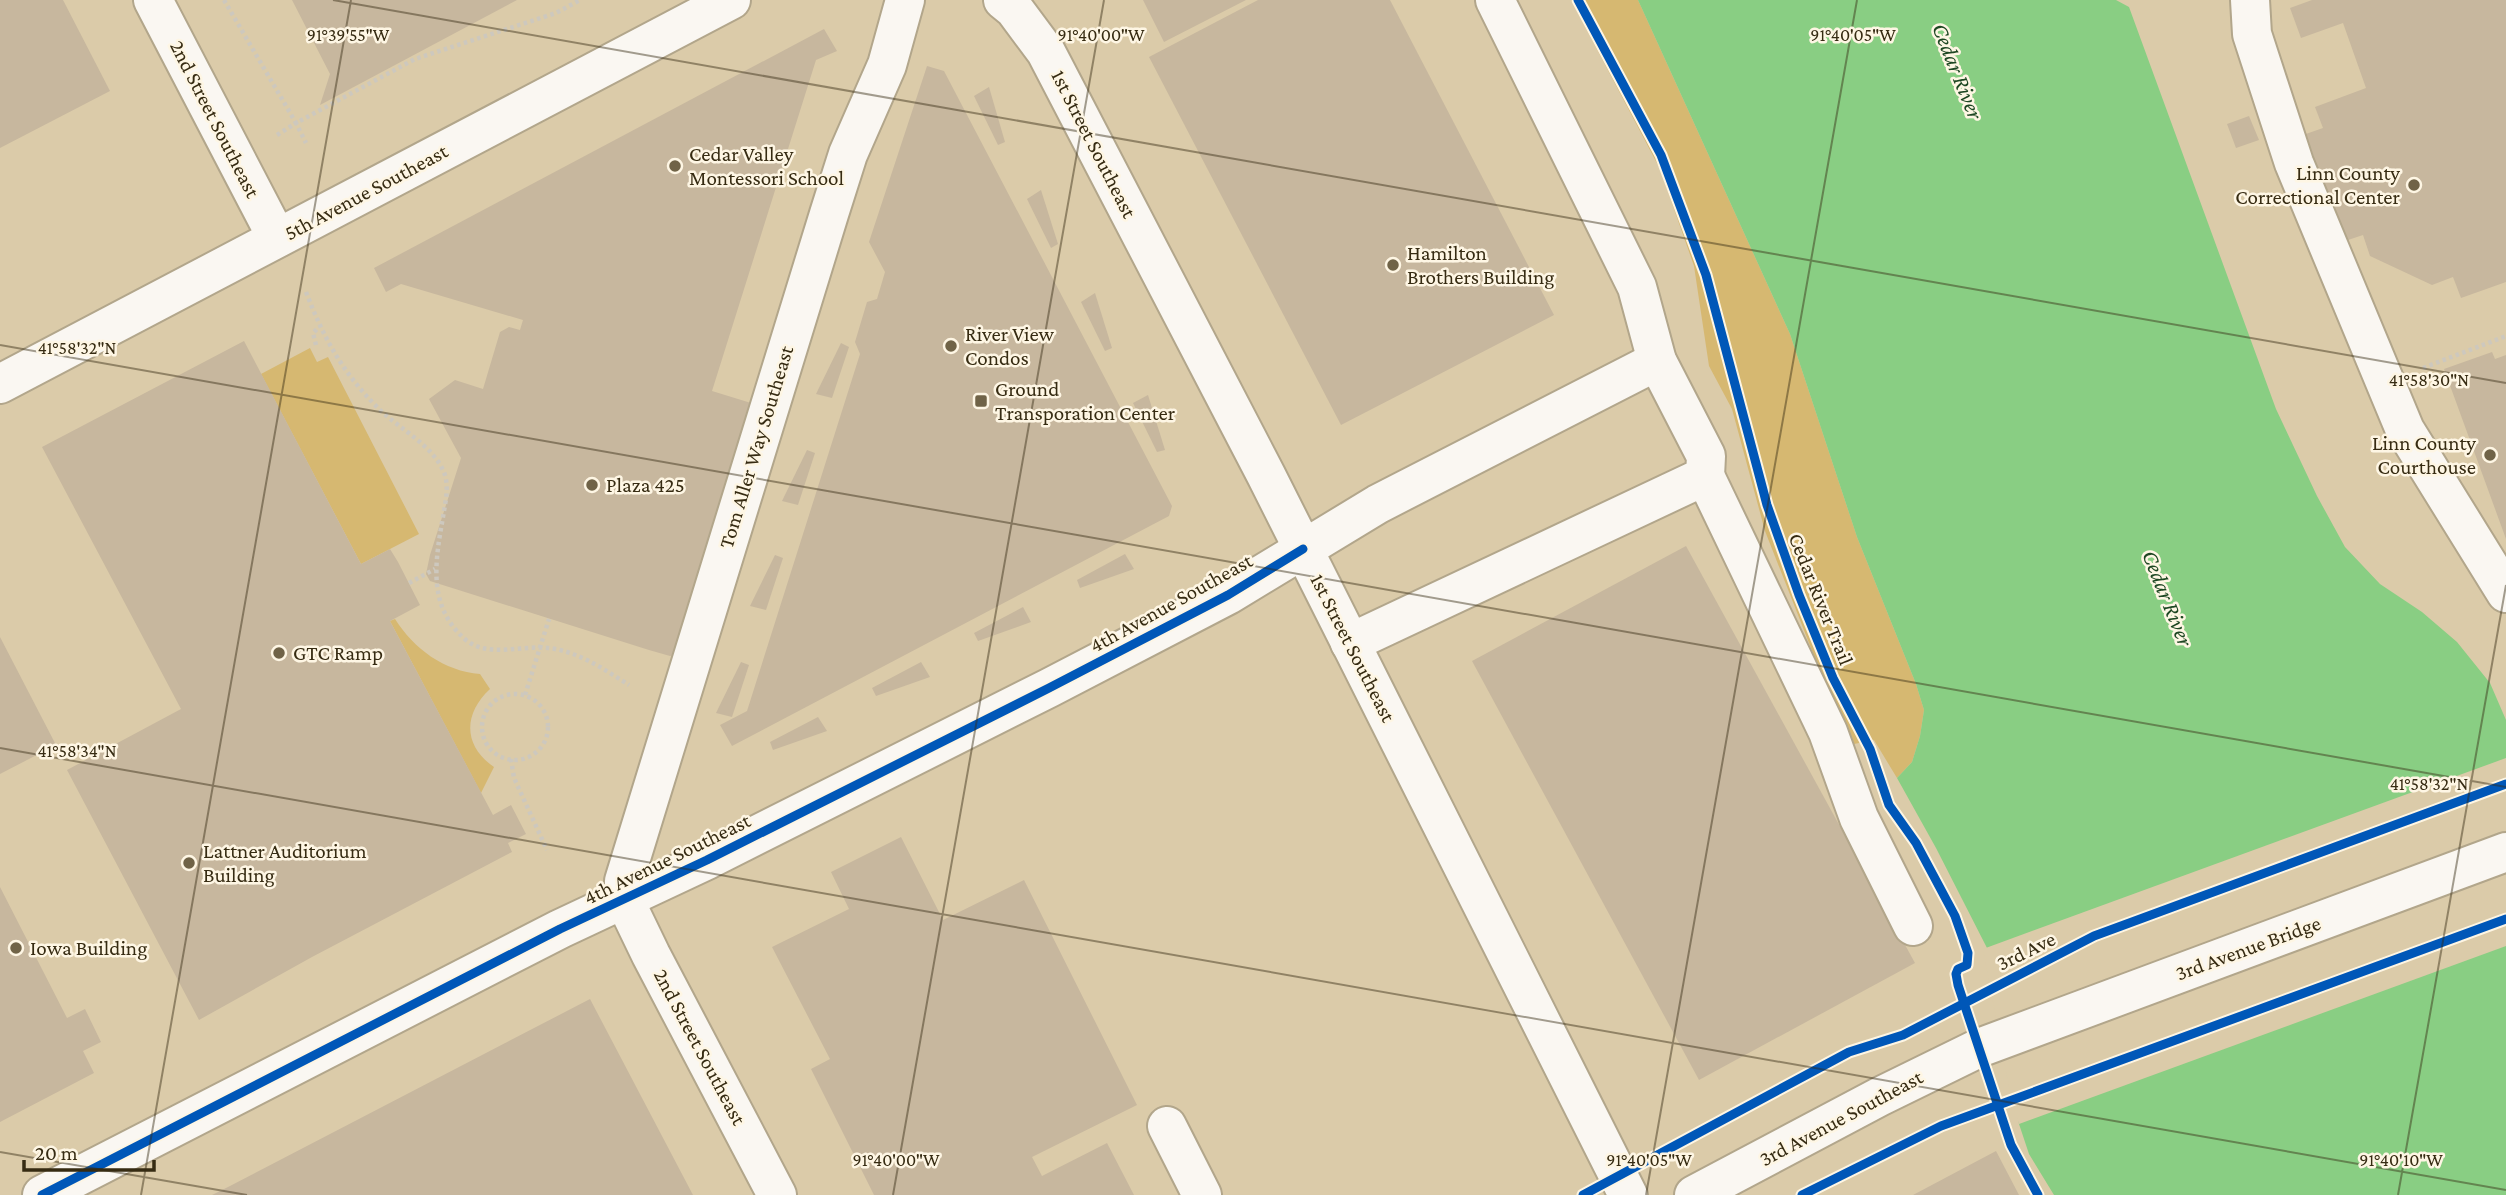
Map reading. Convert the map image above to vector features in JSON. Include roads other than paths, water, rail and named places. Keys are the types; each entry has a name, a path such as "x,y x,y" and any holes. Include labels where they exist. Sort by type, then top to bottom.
{"street":[{"name":"2nd Street Southeast","path":"153,0 277,239"},
{"name":"5th Avenue Southeast","path":"0,384 732,0"},
{"name":"Tom Aller Way Southeast","path":"624,899 626,870 824,227 848,154 887,65 905,0"},
{"name":"1st Street Southeast","path":"1003,0 1014,9 1046,52 1303,549 1628,1195"},
{"path":"1350,643 1696,481 1706,456 1657,361 1637,287 1494,0"},
{"path":"2250,0 2252,34 2294,163 2405,430 2506,593"},
{"name":"4th Avenue Southeast","path":"42,1195 443,988 707,860 1061,682 1228,595 1378,504 1657,361"},
{"path":"1696,481 1828,732 1859,818 1913,926"},
{"name":"3rd Avenue Bridge","path":"1990,1044 2506,852"},
{"name":"2nd Street Southeast","path":"624,899 777,1195"},
{"name":"3rd Avenue Southeast","path":"1694,1195 1879,1097 1990,1044"},
{"path":"1167,1126 1202,1195"}],"water":[{"name":"Cedar River","path":"1638,0 2116,0 2129,7 2276,409 2317,496 2345,547 2380,584 2422,612 2457,642 2490,683 2506,720 2506,1195 2054,1195 2029,1154 2019,1124 1987,948 1897,778 1912,762 1920,736 1924,710 1916,684 1857,537 1790,334"}],"place":[{"name":"Cedar Valley Montessori School","path":"675,166"},
{"name":"Linn County Correctional Center","path":"2414,185"},
{"name":"Hamilton Brothers Building","path":"1393,265"},
{"name":"River View Condos","path":"951,346"},
{"name":"Ground Transporation Center","path":"981,401"},
{"name":"Linn County Courthouse","path":"2490,455"},
{"name":"Plaza 425","path":"592,485"},
{"name":"GTC Ramp","path":"279,653"},
{"name":"Lattner Auditorium Building","path":"189,863"},
{"name":"Iowa Building","path":"16,948"}]}
